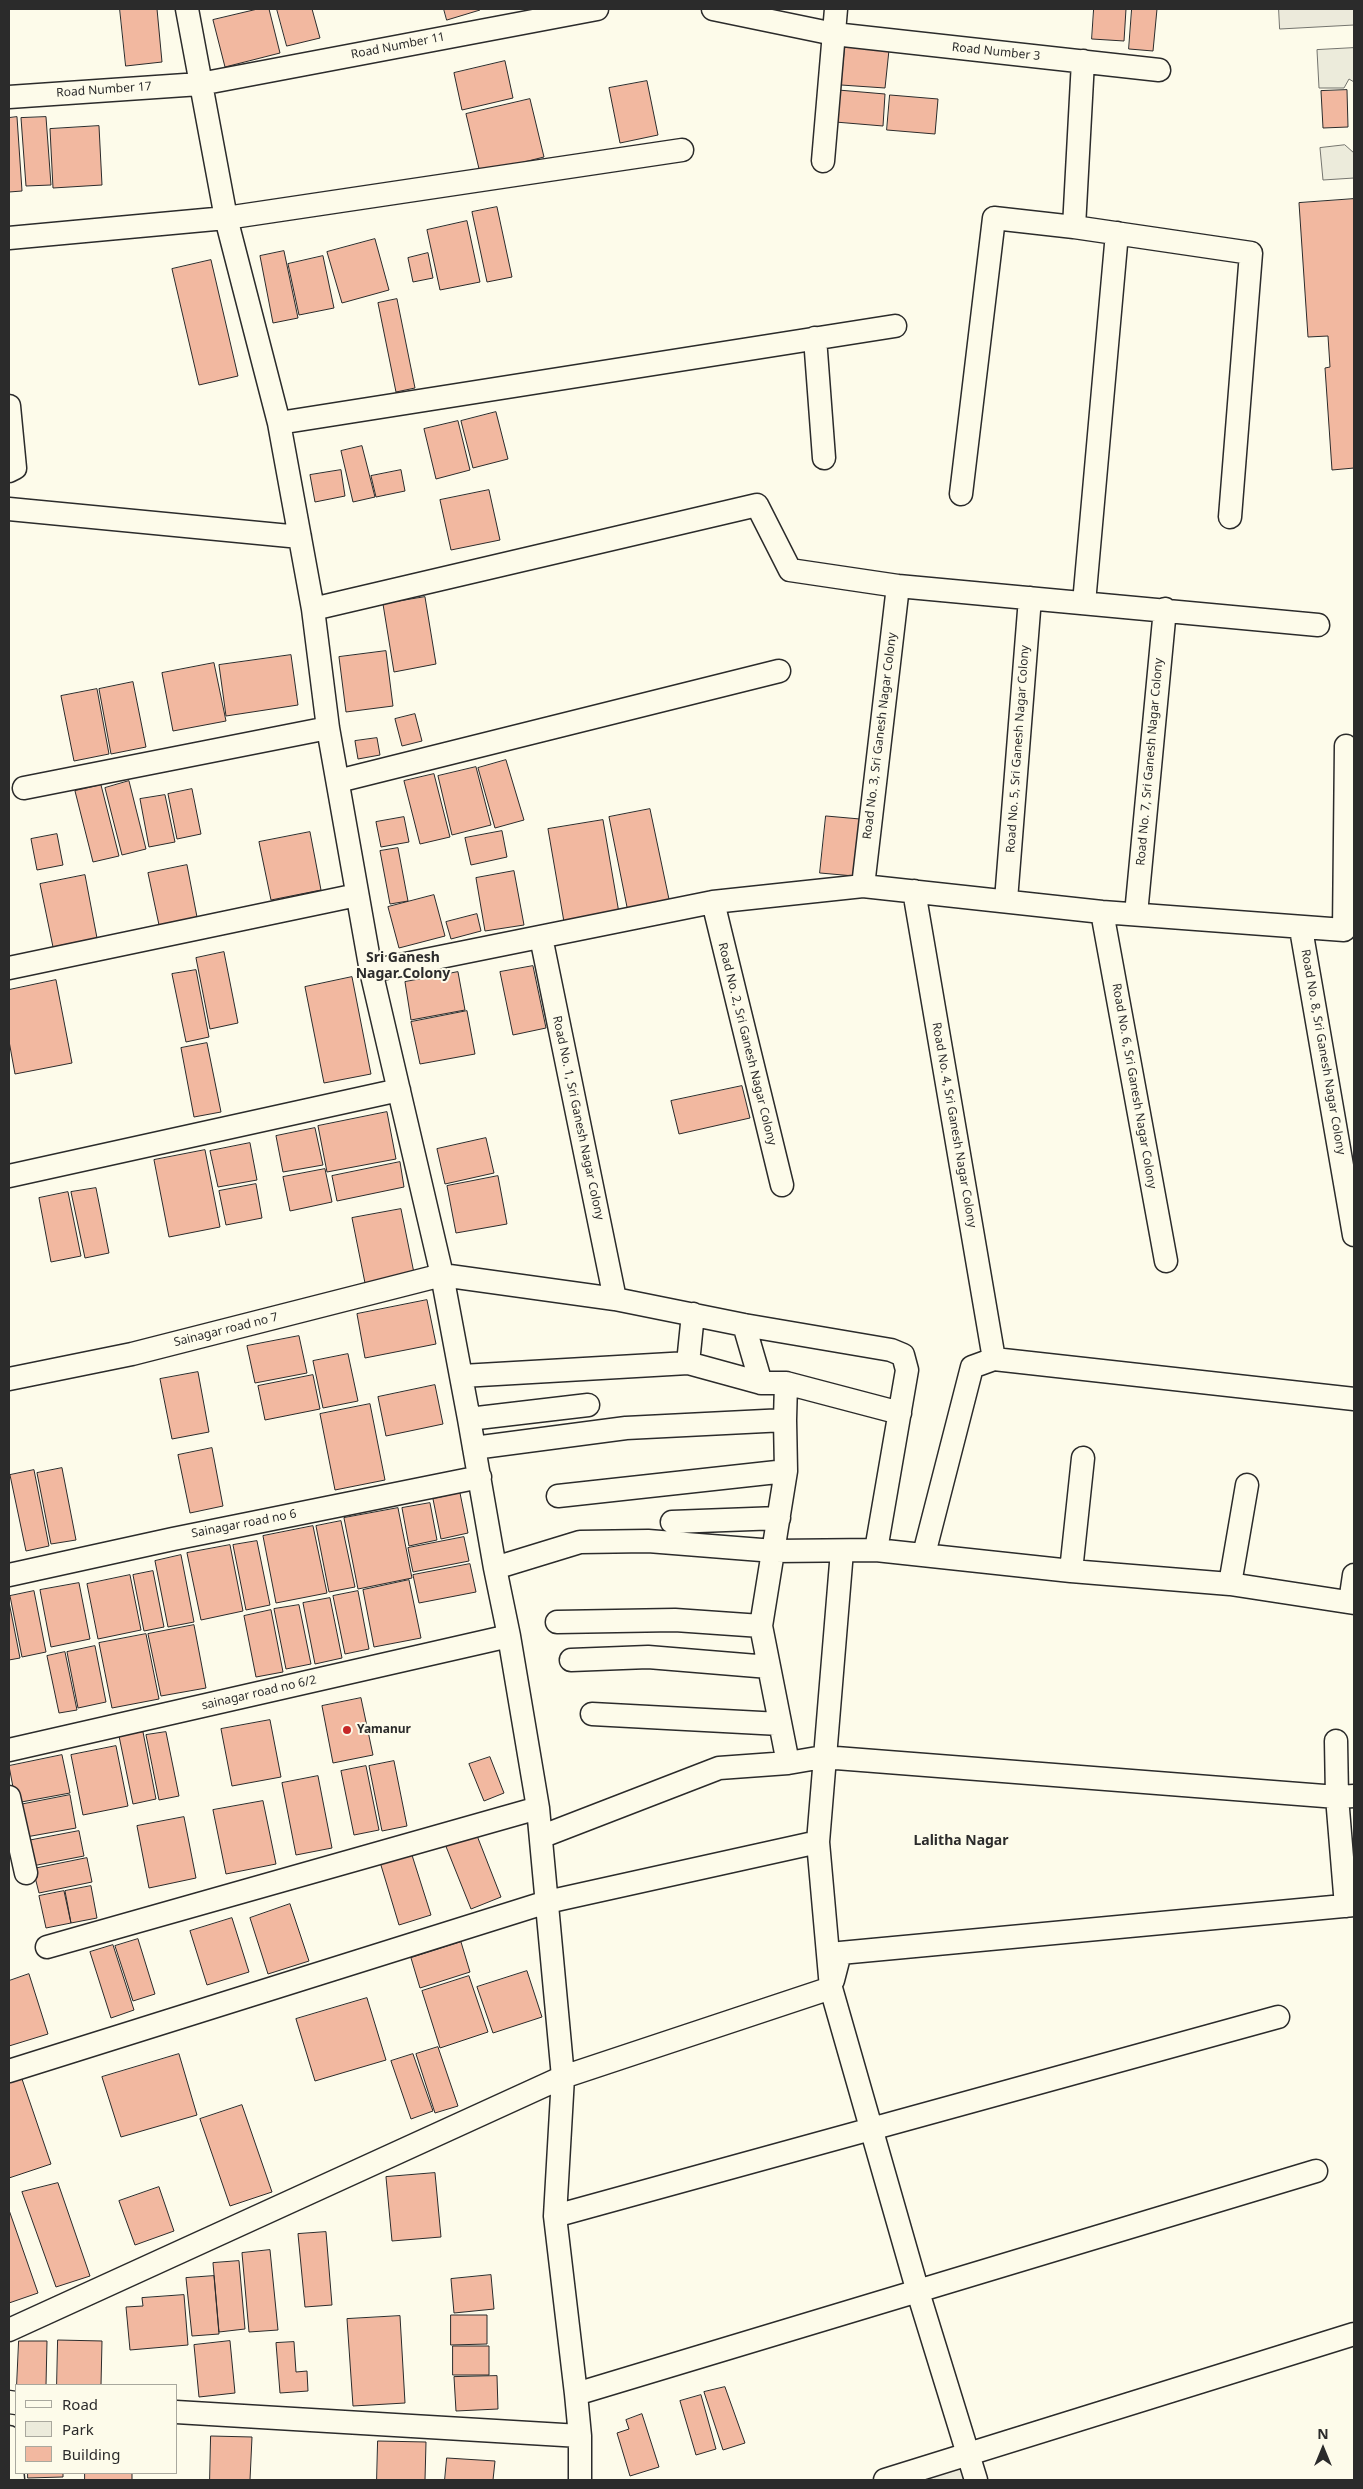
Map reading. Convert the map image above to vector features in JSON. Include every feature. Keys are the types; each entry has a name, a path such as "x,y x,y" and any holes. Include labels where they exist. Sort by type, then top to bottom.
{"street":[{"path":"187,9 226,218 280,423 313,609 328,728 371,972 442,1275 480,1477 494,1568 509,1636 543,1836 563,2077 555,2216 580,2436 580,2480"},
{"name":"Road Number 11","path":"200,84 597,9"},
{"path":"713,9 834,34"},
{"path":"823,161 836,9"},
{"name":"Road Number 3","path":"834,34 1159,70"},
{"path":"1074,227 1083,61"},
{"name":"Road Number 17","path":"9,97 200,84"},
{"path":"9,238 226,218 682,150"},
{"path":"961,494 994,218 1074,227 1251,253 1230,517"},
{"path":"1084,603 1117,234"},
{"path":"280,423 895,326"},
{"path":"815,338 824,458"},
{"path":"9,406 15,468 9,471"},
{"path":"313,609 758,505 790,570 898,586 1318,624"},
{"path":"9,509 300,538"},
{"name":"Road No. 3, Sri Ganesh Nagar Colony","path":"863,886 898,586"},
{"name":"Road No. 5, Sri Ganesh Nagar Colony","path":"1006,900 1030,598"},
{"name":"Road No. 7, Sri Ganesh Nagar Colony","path":"1136,914 1165,609"},
{"path":"338,781 779,671"},
{"path":"24,788 328,728"},
{"path":"371,972 713,902 863,886 1006,900 1102,912 1301,929 1349,931 1346,746"},
{"name":"Road No. 4, Sri Ganesh Nagar Colony","path":"914,891 994,1358"},
{"path":"9,968 357,895"},
{"name":"Road No. 2, Sri Ganesh Nagar Colony","path":"713,902 782,1185"},
{"name":"Road No. 6, Sri Ganesh Nagar Colony","path":"1102,912 1166,1261"},
{"name":"Road No. 8, Sri Ganesh Nagar Colony","path":"1301,929 1354,1235"},
{"name":"Road No. 1, Sri Ganesh Nagar Colony","path":"541,937 615,1299"},
{"path":"9,1176 399,1090"},
{"path":"442,1275 615,1299 744,1325 891,1350 903,1355 907,1370 876,1550"},
{"name":"Sainagar road no 7","path":"9,1379 132,1354 442,1275"},
{"path":"688,1363 693,1314"},
{"path":"744,1325 761,1383"},
{"path":"924,1554 972,1367 994,1358 1354,1398"},
{"path":"462,1376 688,1363 761,1383 786,1383 900,1413"},
{"path":"786,1383 784,1420 786,1471 761,1626 788,1763"},
{"path":"469,1419 588,1405"},
{"path":"474,1448 626,1428 784,1420"},
{"path":"1071,1571 1083,1458"},
{"path":"558,1496 786,1471"},
{"name":"Sainagar road no 6","path":"9,1575 173,1539 480,1477"},
{"path":"1230,1584 1247,1485"},
{"path":"672,1522 779,1518"},
{"path":"494,1568 580,1542 648,1541 774,1551 876,1550 924,1554 1071,1571 1230,1584 1352,1602 1354,1575"},
{"path":"842,1551 823,1757 818,1842 831,1988 918,2292 976,2480"},
{"path":"557,1622 675,1620 761,1626"},
{"name":"sainagar road no 6/2","path":"9,1750 509,1636"},
{"path":"571,1660 648,1657 769,1668"},
{"path":"592,1714 780,1724"},
{"path":"831,1988 840,1953 1350,1905 1345,1796 1336,1741"},
{"path":"543,1836 719,1768 788,1763 823,1757 1345,1796"},
{"path":"9,1797 26,1873"},
{"path":"47,1947 538,1808"},
{"path":"9,2071 547,1902 818,1842"},
{"path":"9,2330 563,2077 831,1988"},
{"path":"555,2216 1278,2017"},
{"path":"576,2394 1316,2171"},
{"path":"886,2480 1354,2334"},
{"path":"178,2412 580,2436"},
{"path":"9,2437 13,2480"}],"green space":[{"path":"1354,48 1354,82 1349,79 1344,88 1319,88 1317,50"},
{"path":"1345,145 1354,153 1354,178 1323,180 1320,148"},
{"path":"968,2455 976,2480 885,2480"}],"shaded area":[{"path":"1279,9 1354,9 1354,25 1280,29"}],"building":[{"path":"120,9 157,9 162,62 126,66"},
{"path":"258,9 269,9 280,53 225,67 213,20"},
{"path":"277,9 312,9 320,38 287,46"},
{"path":"444,9 480,9 480,10 447,20"},
{"path":"1094,9 1126,9 1124,41 1092,39"},
{"path":"1132,9 1157,9 1153,51 1129,49"},
{"path":"845,47 889,50 885,88 841,85"},
{"path":"505,61 513,98 462,110 454,73"},
{"path":"647,81 658,135 620,143 609,88"},
{"path":"838,90 885,94 883,126 835,122"},
{"path":"1347,90 1348,127 1323,128 1321,91"},
{"path":"890,95 938,99 935,134 887,130"},
{"path":"530,99 544,157 480,173 466,114"},
{"path":"17,117 22,191 9,192 9,118"},
{"path":"46,117 51,185 26,186 21,118"},
{"path":"99,126 102,185 53,188 50,129"},
{"path":"1354,199 1354,468 1332,470 1325,368 1330,367 1328,336 1308,337 1299,203"},
{"path":"497,207 512,277 487,282 472,212"},
{"path":"467,221 480,282 440,290 427,230"},
{"path":"375,239 389,290 342,303 327,252"},
{"path":"284,251 298,318 273,323 260,256"},
{"path":"428,253 433,278 413,282 408,258"},
{"path":"323,256 334,308 299,315 288,264"},
{"path":"211,260 238,376 199,385 172,269"},
{"path":"397,299 415,388 396,392 378,303"},
{"path":"496,412 508,459 473,468 461,421"},
{"path":"458,421 470,470 436,479 424,429"},
{"path":"362,446 375,497 353,502 341,451"},
{"path":"341,470 345,496 315,502 310,475"},
{"path":"401,470 405,491 376,497 371,476"},
{"path":"489,490 500,540 451,550 440,500"},
{"path":"425,597 436,664 394,672 383,604"},
{"path":"386,651 393,706 346,712 339,657"},
{"path":"291,655 298,705 226,716 219,665"},
{"path":"214,663 226,721 173,731 162,673"},
{"path":"133,682 146,747 111,754 99,689"},
{"path":"97,689 109,754 74,761 61,696"},
{"path":"415,714 422,741 402,746 395,719"},
{"path":"377,738 380,755 358,759 355,741"},
{"path":"506,760 524,820 495,828 478,768"},
{"path":"476,767 491,825 452,835 438,776"},
{"path":"434,774 450,837 420,844 404,781"},
{"path":"129,781 146,849 122,855 105,788"},
{"path":"101,785 119,856 93,862 75,791"},
{"path":"192,789 201,834 177,839 168,794"},
{"path":"165,795 175,842 149,847 140,799"},
{"path":"650,809 670,904 628,912 609,817"},
{"path":"826,816 860,819 854,876 820,873"},
{"path":"404,817 409,842 381,847 376,822"},
{"path":"603,820 619,913 564,922 548,829"},
{"path":"502,831 507,857 471,865 465,838"},
{"path":"310,832 321,890 271,900 259,842"},
{"path":"57,834 63,865 37,870 31,839"},
{"path":"398,848 408,901 390,904 380,851"},
{"path":"187,865 197,917 159,925 148,873"},
{"path":"514,871 524,925 485,931 476,878"},
{"path":"85,875 97,938 53,947 40,884"},
{"path":"434,895 445,936 399,948 388,907"},
{"path":"477,914 481,931 451,939 446,922"},
{"path":"224,952 238,1023 210,1029 196,958"},
{"path":"533,966 546,1028 513,1035 500,972"},
{"path":"196,970 209,1037 186,1042 172,974"},
{"path":"458,972 465,1010 411,1020 405,982"},
{"path":"352,977 371,1074 324,1083 305,987"},
{"path":"56,980 72,1063 15,1074 9,1041 9,990"},
{"path":"467,1011 475,1054 420,1064 411,1022"},
{"path":"207,1043 221,1112 194,1117 181,1048"},
{"path":"742,1086 750,1118 679,1134 671,1101"},
{"path":"387,1112 396,1159 327,1172 318,1126"},
{"path":"315,1128 323,1165 283,1172 276,1136"},
{"path":"486,1138 494,1173 445,1184 437,1149"},
{"path":"250,1143 257,1180 218,1187 210,1151"},
{"path":"205,1150 220,1227 169,1237 154,1160"},
{"path":"400,1162 404,1187 337,1201 332,1176"},
{"path":"325,1169 332,1202 290,1211 283,1177"},
{"path":"498,1176 507,1224 456,1233 447,1186"},
{"path":"256,1184 262,1218 226,1225 219,1191"},
{"path":"96,1188 109,1253 85,1258 71,1192"},
{"path":"68,1192 81,1256 51,1262 39,1198"},
{"path":"401,1209 414,1273 365,1283 352,1218"},
{"path":"427,1300 436,1344 365,1358 357,1314"},
{"path":"299,1336 307,1373 255,1383 247,1346"},
{"path":"348,1354 358,1401 323,1408 313,1361"},
{"path":"198,1372 209,1432 172,1439 160,1379"},
{"path":"313,1375 320,1409 265,1420 258,1386"},
{"path":"435,1385 443,1424 386,1436 378,1397"},
{"path":"370,1404 385,1480 335,1490 320,1414"},
{"path":"212,1448 223,1506 190,1513 178,1455"},
{"path":"62,1468 76,1540 51,1544 37,1473"},
{"path":"34,1470 49,1546 26,1551 10,1475"},
{"path":"460,1493 468,1533 441,1539 433,1499"},
{"path":"430,1503 437,1540 409,1546 402,1508"},
{"path":"398,1508 412,1578 358,1589 344,1518"},
{"path":"341,1521 355,1587 329,1592 316,1526"},
{"path":"313,1526 327,1593 276,1603 263,1536"},
{"path":"464,1537 469,1561 413,1572 408,1548"},
{"path":"257,1541 270,1605 246,1610 233,1545"},
{"path":"230,1545 243,1611 201,1620 187,1553"},
{"path":"181,1555 194,1622 168,1627 155,1561"},
{"path":"470,1564 476,1592 419,1603 413,1575"},
{"path":"153,1571 164,1627 144,1631 133,1575"},
{"path":"130,1575 141,1630 98,1639 87,1584"},
{"path":"409,1580 421,1638 374,1647 363,1590"},
{"path":"79,1583 90,1639 51,1647 40,1590"},
{"path":"34,1591 46,1652 22,1657 10,1596"},
{"path":"358,1591 369,1649 345,1654 333,1596"},
{"path":"330,1598 342,1658 315,1664 303,1603"},
{"path":"9,1602 20,1658 9,1660"},
{"path":"299,1605 311,1664 286,1669 274,1609"},
{"path":"271,1610 283,1672 256,1677 244,1616"},
{"path":"194,1625 206,1688 161,1696 148,1634"},
{"path":"146,1634 159,1699 112,1708 99,1643"},
{"path":"95,1646 106,1702 78,1708 67,1652"},
{"path":"65,1652 77,1710 59,1713 47,1656"},
{"name":"Yamanur","path":"361,1698 373,1755 333,1763 322,1706"},
{"path":"270,1720 281,1777 232,1786 221,1729"},
{"path":"143,1732 156,1799 133,1804 119,1736"},
{"path":"166,1732 179,1796 159,1800 146,1735"},
{"path":"116,1746 128,1806 83,1815 71,1755"},
{"path":"62,1755 70,1793 16,1803 9,1766"},
{"path":"490,1757 504,1793 484,1801 469,1764"},
{"path":"394,1761 407,1826 382,1831 369,1766"},
{"path":"366,1766 379,1830 354,1835 341,1771"},
{"path":"318,1776 332,1848 296,1855 282,1783"},
{"path":"70,1795 76,1828 26,1837 19,1805"},
{"path":"263,1801 276,1864 226,1874 213,1810"},
{"path":"184,1817 196,1878 149,1888 137,1826"},
{"path":"79,1831 84,1856 32,1866 27,1841"},
{"path":"476,1833 501,1897 471,1909 445,1844"},
{"path":"411,1852 431,1915 399,1925 380,1862"},
{"path":"87,1858 92,1882 39,1893 33,1869"},
{"path":"91,1886 97,1918 71,1923 65,1891"},
{"path":"64,1891 71,1923 46,1928 39,1896"},
{"path":"290,1904 309,1961 268,1974 250,1918"},
{"path":"232,1918 249,1972 207,1985 190,1931"},
{"path":"138,1939 155,1994 133,2001 115,1946"},
{"path":"461,1942 470,1972 420,1988 411,1958"},
{"path":"113,1945 134,2010 111,2018 90,1952"},
{"path":"527,1971 542,2017 493,2033 477,1987"},
{"path":"29,1974 48,2034 9,2046 9,1981"},
{"path":"469,1976 488,2032 440,2048 422,1991"},
{"path":"367,1998 386,2060 315,2081 296,2019"},
{"path":"438,2047 458,2106 435,2113 416,2054"},
{"path":"179,2054 197,2115 121,2137 102,2077"},
{"path":"413,2054 433,2111 411,2119 391,2061"},
{"path":"22,2079 51,2164 9,2178 9,2083"},
{"path":"242,2105 272,2192 230,2206 200,2119"},
{"path":"435,2173 441,2237 392,2241 386,2177"},
{"path":"58,2183 90,2276 56,2287 22,2192"},
{"path":"159,2187 174,2231 135,2245 119,2201"},
{"path":"9,2210 38,2293 9,2303"},
{"path":"326,2232 332,2305 305,2307 298,2234"},
{"path":"270,2250 278,2330 249,2332 242,2253"},
{"path":"239,2261 245,2329 219,2332 213,2263"},
{"path":"491,2275 494,2309 454,2313 451,2279"},
{"path":"214,2276 219,2334 192,2336 186,2278"},
{"path":"184,2295 188,2345 130,2350 126,2307 143,2306 142,2298"},
{"path":"451,2315 487,2315 487,2344 451,2345"},
{"path":"400,2316 405,2403 353,2406 347,2319"},
{"path":"58,2340 102,2341 101,2384 57,2384"},
{"path":"19,2341 47,2341 46,2384 17,2384"},
{"path":"230,2341 235,2393 199,2397 194,2345"},
{"path":"294,2342 296,2372 307,2371 308,2391 280,2393 276,2343"},
{"path":"453,2346 489,2346 489,2375 453,2375"},
{"path":"497,2376 498,2409 456,2411 454,2377"},
{"path":"725,2387 745,2443 723,2450 704,2392"},
{"path":"701,2395 716,2449 696,2455 680,2401"},
{"path":"642,2414 659,2467 630,2476 617,2433 629,2429 626,2420"},
{"path":"211,2436 252,2437 250,2480 210,2480"},
{"path":"378,2441 426,2442 425,2480 377,2480"},
{"path":"447,2458 495,2461 493,2480 445,2480"},
{"path":"28,2474 63,2474 63,2477 28,2478"},
{"path":"85,2474 132,2474 132,2480 85,2480"}],"place":[{"name":"Yamanur","path":"347,1730"}],"district":[{"name":"Sri Ganesh Nagar Colony","path":"403,966"},
{"name":"Lalitha Nagar","path":"961,1841"}]}
